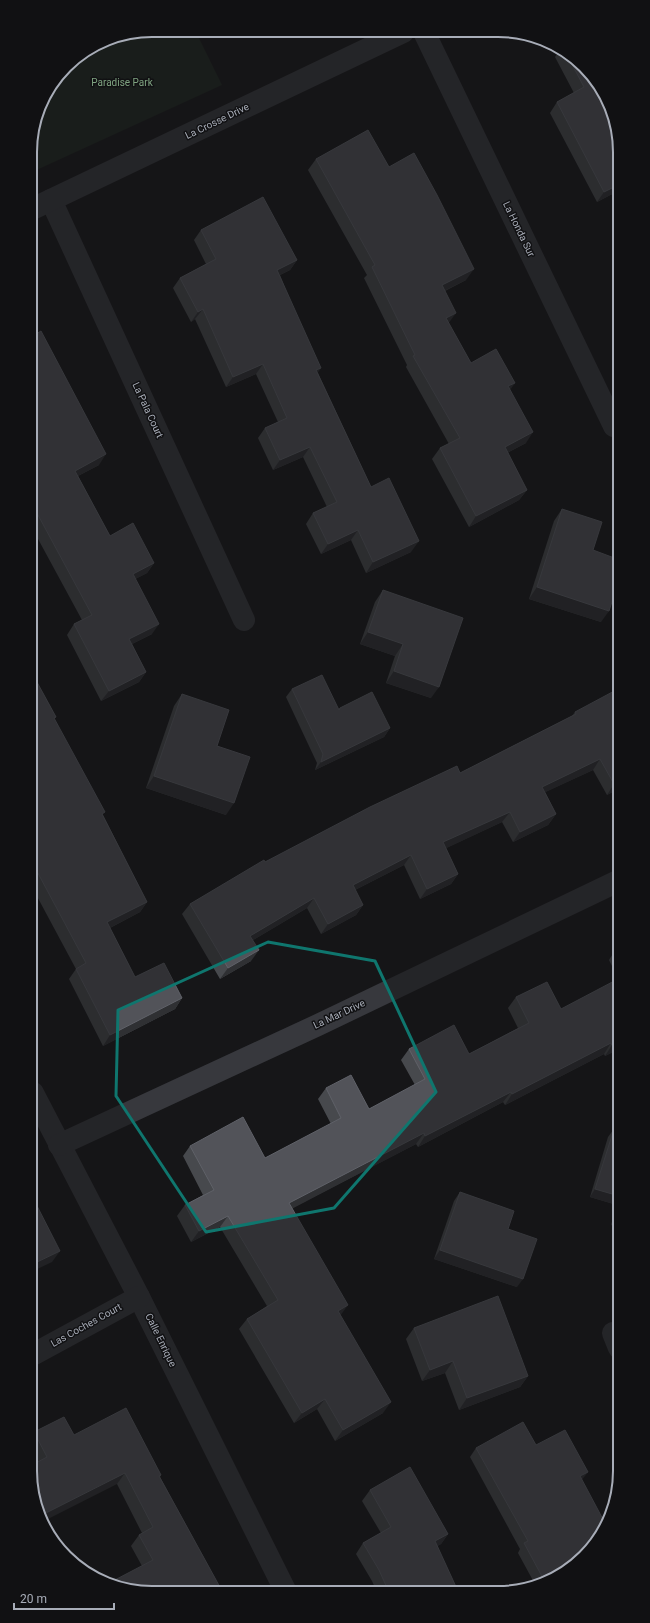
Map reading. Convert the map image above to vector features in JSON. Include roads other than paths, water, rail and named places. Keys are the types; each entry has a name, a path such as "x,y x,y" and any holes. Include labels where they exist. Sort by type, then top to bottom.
{"street":[{"name":"La Crosse Drive","path":"37,207 393,37"},
{"name":"La Honda Sur","path":"426,37 613,424"},
{"name":"La Pala Court","path":"51,200 244,620"},
{"name":"La Mar Drive","path":"59,1145 613,883"},
{"name":"Calle Enrique","path":"37,1101 139,1297 282,1586"},
{"name":"Las Coches Court","path":"37,1352 139,1297"}],"park label":[{"name":"Paradise Park","path":"122,82"}]}
